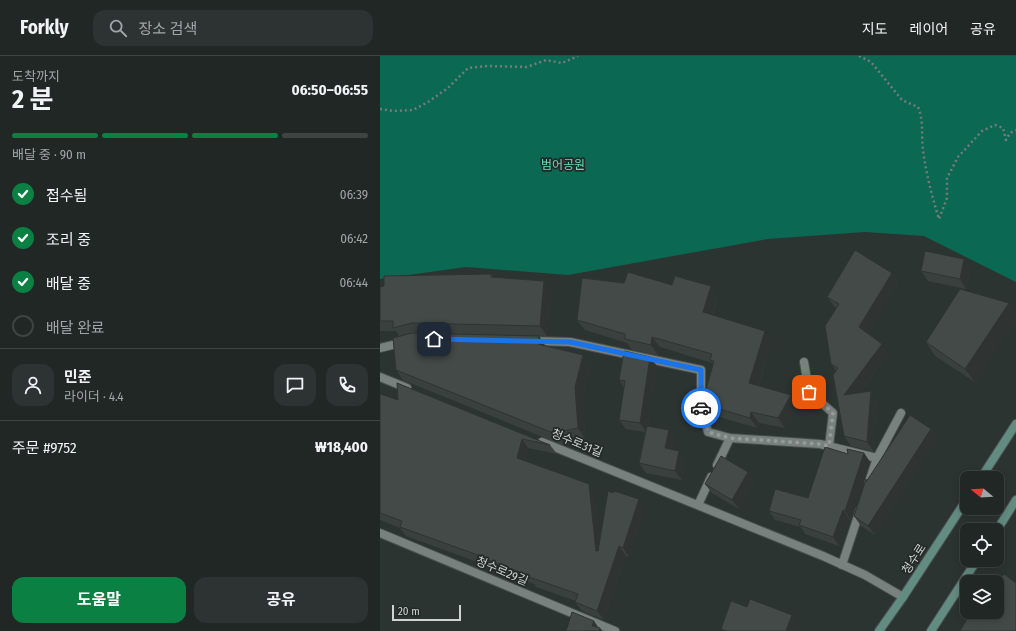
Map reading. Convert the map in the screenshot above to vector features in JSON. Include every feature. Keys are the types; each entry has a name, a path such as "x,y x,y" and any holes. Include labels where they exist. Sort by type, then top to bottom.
{"main road":[{"path":"986,471 1016,424"},
{"path":"1001,523 1016,500"},
{"name":"청수로","path":"879,631 960,510"},
{"path":"931,631 972,567"}],"street":[{"path":"380,348 413,340"},
{"path":"522,341 570,342 701,370 701,406 708,432 730,438 820,444 877,458"},
{"path":"804,362 809,392 833,413 829,446"},
{"path":"380,377 417,392"},
{"path":"867,487 877,458 901,413"},
{"path":"698,505 730,438"},
{"name":"청수로31길","path":"535,440 823,556 865,575 903,597"},
{"path":"842,565 863,501"},
{"name":"청수로29길","path":"380,533 615,631"}],"path":[{"path":"380,109 394,111 413,110 428,102 448,88 468,68 488,66 527,67 546,60 562,62 578,56"},
{"path":"859,56 871,62 902,100 918,107 922,117 923,150 934,203 939,219 947,198 947,178 958,157 982,130 995,125 1003,128 1006,140 1010,133 1016,130"}],"green space":[{"name":"범어공원","path":"380,56 1016,56 1016,282 924,236 865,232 768,239 568,275 466,267 380,279"}],"building":[{"path":"855,250 892,273 859,327 882,344 844,395 871,391 867,442 844,436 833,375 838,368 831,364 825,326 839,304 827,297"},
{"path":"925,251 964,259 960,279 921,271"},
{"path":"628,272 672,285 675,276 711,286 703,312 765,331 749,383 791,395 778,418 751,412 750,418 702,404 714,361 710,360 712,354 652,337 651,345 625,339 625,334 577,320 582,278 624,283"},
{"path":"491,274 491,277 544,281 540,326 412,323 393,328 393,321 380,321 380,287 384,286 384,276"},
{"path":"960,289 1009,303 965,369 926,342"},
{"path":"412,333 539,336 538,344 583,355 575,387 578,428 559,432 558,435 396,370 393,338"},
{"path":"624,351 650,357 640,423 619,420 625,381 619,380"},
{"path":"397,383 550,445 522,439 517,458 589,484 596,551 598,551 608,491 613,493 614,491 639,499 623,548 619,546 597,611 575,602 578,594 529,577 530,576 488,560 489,559 400,527 402,521 380,513 380,394 398,400"},
{"path":"910,415 931,429 868,526 854,516 866,479 866,482"},
{"path":"647,426 669,430 665,448 679,451 675,471 639,463"},
{"path":"825,447 848,454 847,449 864,453 845,511 843,510 833,537 799,525 801,520 769,511 775,489 808,498"},
{"path":"721,456 748,472 732,500 705,484"},
{"path":"1004,574 1016,583 1016,631 960,631 967,619 1004,619"},
{"path":"750,599 792,615 786,631 727,631 721,629 731,601 747,607"},
{"path":"572,612 594,621 592,626 600,628 599,631 566,631"}],"way so far":[{"path":"701,408 708,432 730,438 820,444 829,446 833,413 809,392"}],"route":[{"path":"434,339 570,342 701,370 701,408"}]}
